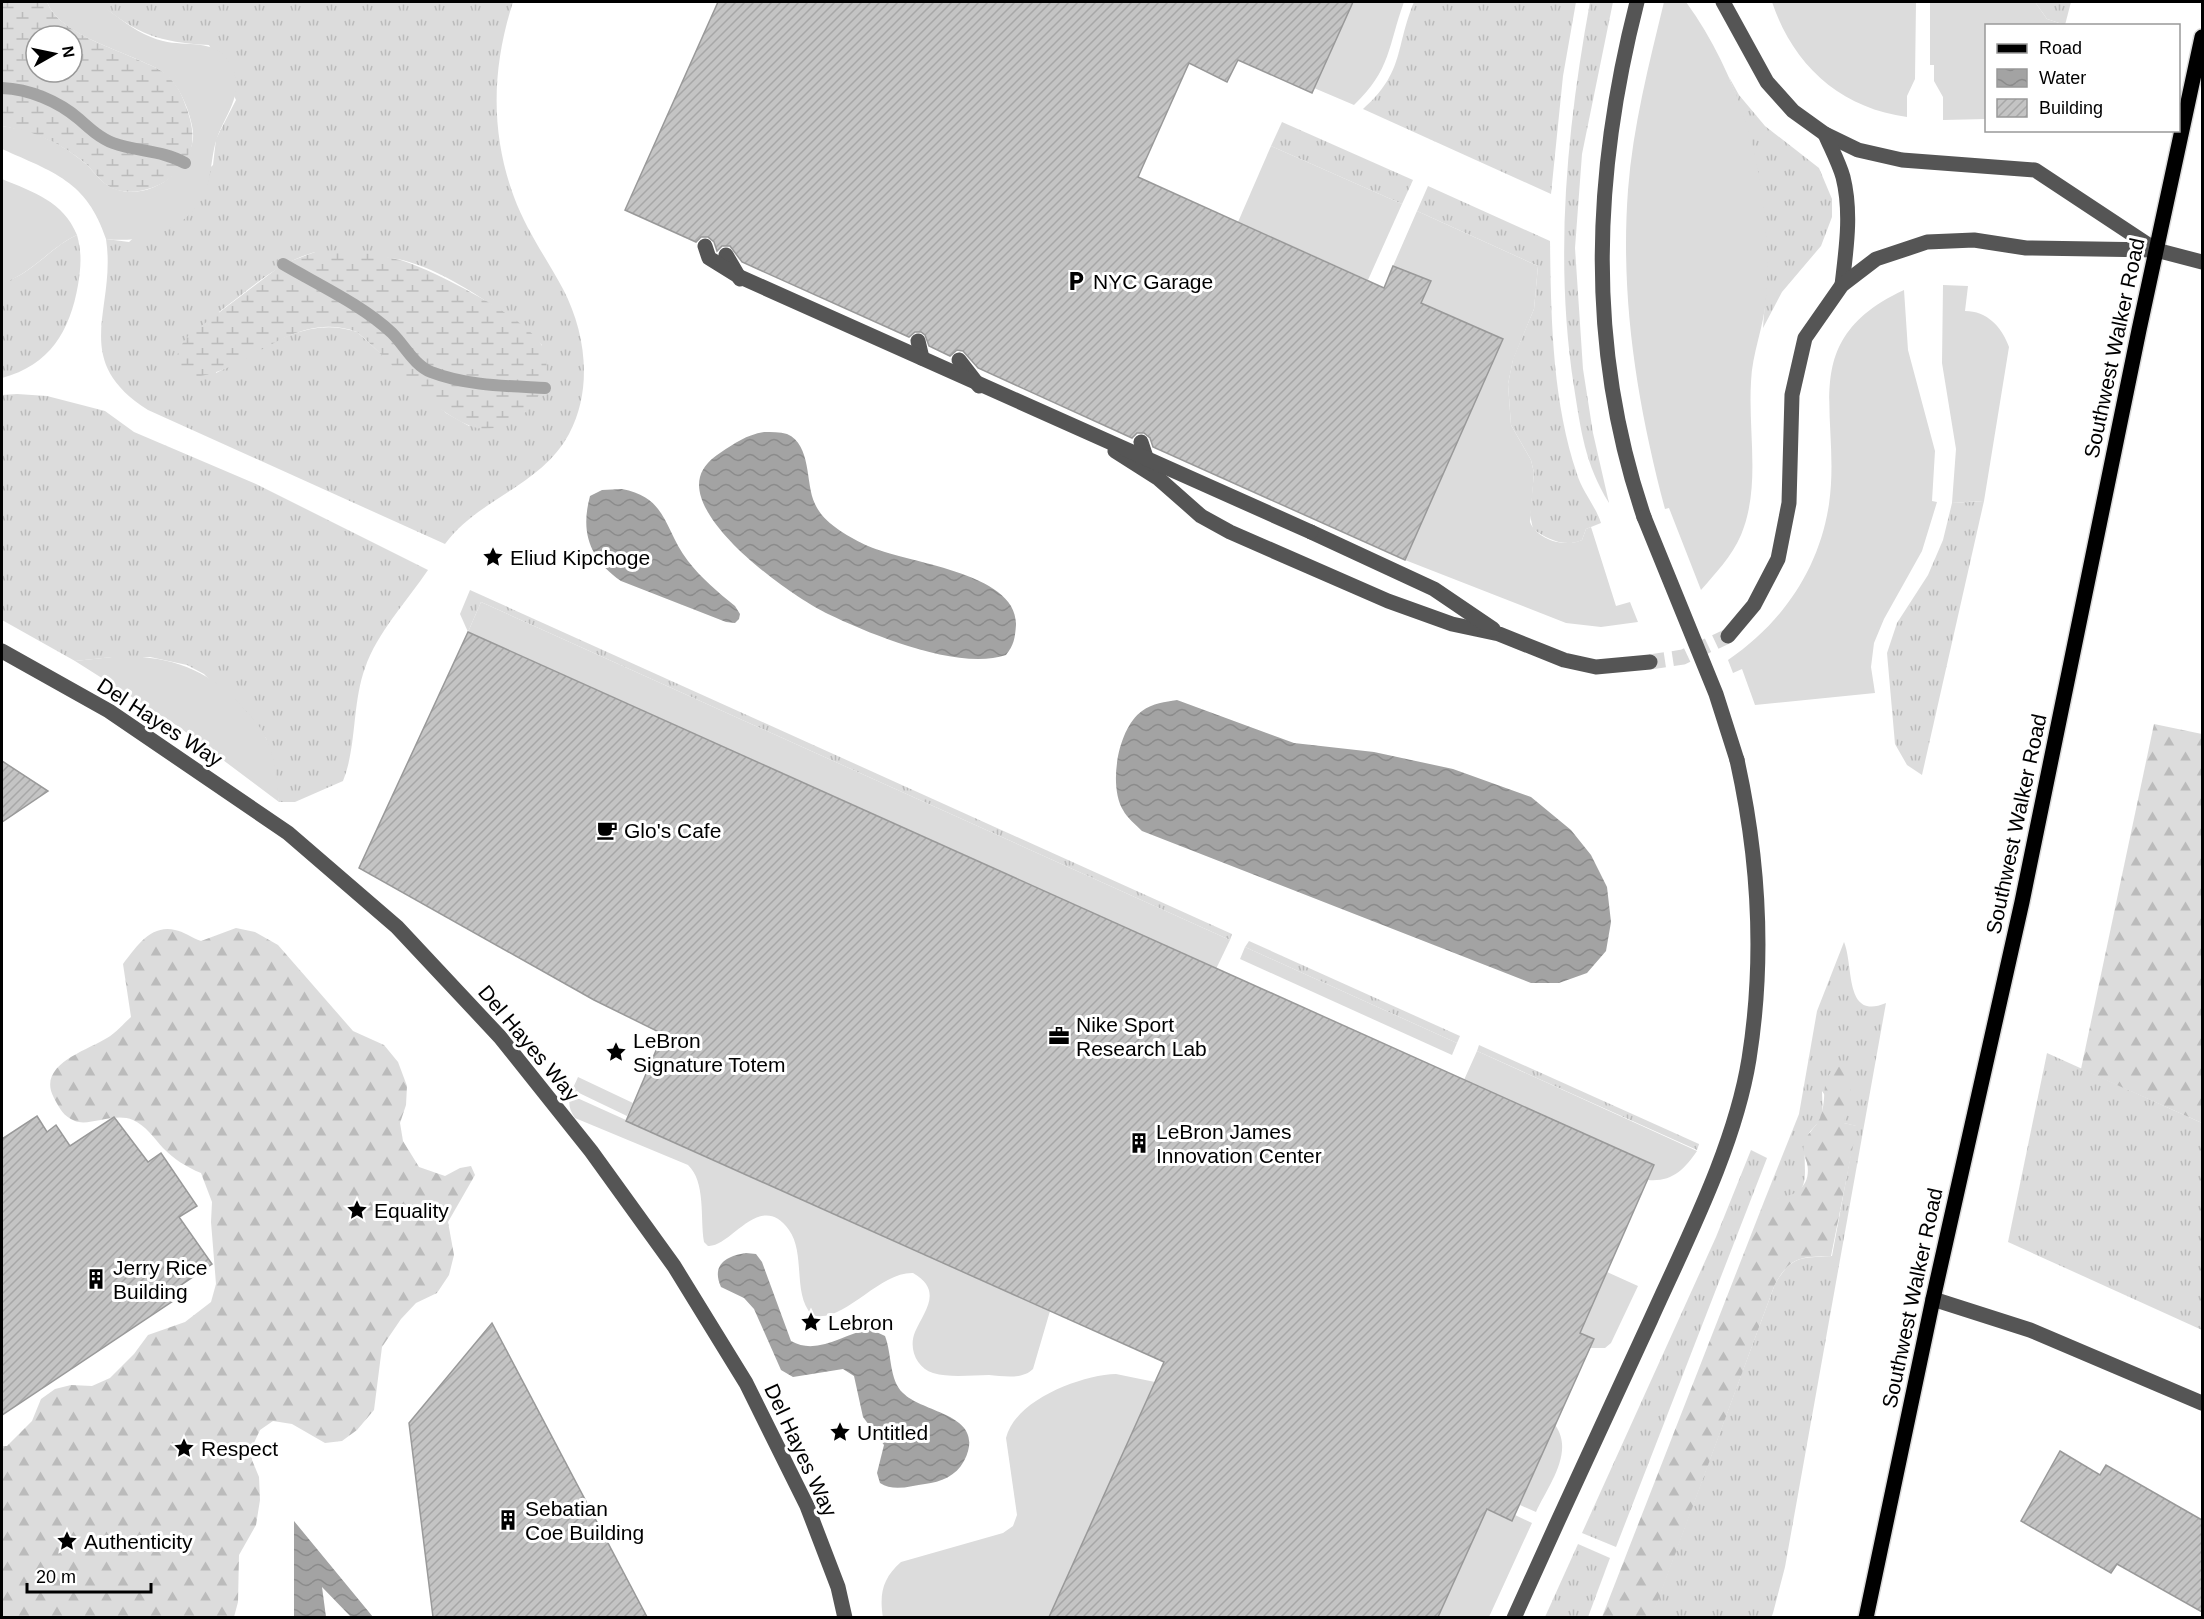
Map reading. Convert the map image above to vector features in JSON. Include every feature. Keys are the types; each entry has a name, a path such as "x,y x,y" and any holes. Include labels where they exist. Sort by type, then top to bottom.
{"main road":[{"name":"Southwest Walker Road","path":"1866,1617 1933,1299 2022,902 2202,37"}],"street":[{"path":"1514,1617 1682,1251 1733,1122 1748,1061 1760,948 1754,849 1737,760 1716,694 1644,517 1630,473 1612,390 1601,279 1601,219 1611,124 1637,2"},
{"path":"1723,2 1767,82 1793,111 1825,134 1858,150 1902,160 2035,170 2156,250"},
{"path":"1825,134 1843,175 1846,194 1846,240 1842,285"},
{"path":"1728,636 1754,605 1778,559 1789,503 1792,395 1805,338 1842,285 1876,259 1927,242 1974,240 2026,248 2156,250 2202,262"},
{"path":"705,246 709,258 738,276 1146,457 1434,589 1499,634"},
{"path":"726,255 743,284 981,389 1121,454 1159,479 1201,516 1230,532 1388,601 1452,624 1499,634 1564,660 1596,667 1650,662"},
{"path":"918,341 922,358"},
{"path":"959,360 981,389"},
{"path":"1141,442 1146,457"},
{"path":"1369,544 1371,561"},
{"name":"Del Hayes Way","path":"2,651 109,711 288,833 397,927 500,1037 591,1151 667,1257 746,1383 807,1506 838,1587 845,1617"},
{"path":"1933,1299 2030,1330 2202,1403"}],"green space":[{"path":"91,1 99,3 150,37 172,43 208,46 223,54 229,62 234,72 236,92 215,143 208,183 193,211 168,229 138,239 106,239 98,219 78,191 52,172 2,149 2,126 26,131 58,144 78,157 107,185 128,192 141,191 165,181 175,173 190,151 193,135 187,108 181,94 169,78 157,68 84,36 84,24 65,24 53,13 47,2"},
{"path":"2,2 47,2 65,24 24,24 24,84 84,84 84,36 166,74 180,91 191,124 192,144 189,156 182,166 163,183 139,191 126,192 107,185 87,165 57,144 2,126"},
{"path":"98,2 513,2 506,26 498,75 497,100 501,148 506,173 519,209 571,306 581,342 584,380 577,417 557,452 543,467 459,528 445,544 148,410 124,391 109,372 102,352 101,332 108,265 106,239 129,242 213,165 216,139 236,100 209,45 176,42 149,35","holes":["315,252 397,259 434,271 493,306 542,345 469,426 446,413 357,332 338,328 301,331 266,346 216,373 219,312 276,270"]},
{"path":"1353,2 1404,2 1382,69 1354,105 1314,88"},
{"path":"1414,2 1576,2 1563,76 1551,194 1363,109 1376,96 1393,71"},
{"path":"1590,2 1613,2 1582,154 1575,248 1583,369 1593,433 1609,503 1594,475 1582,433 1568,339 1565,290 1564,242 1570,145"},
{"path":"1664,2 1686,2 1725,69 1752,142 1765,220 1766,298 1751,382 1751,498 1747,517 1737,543 1701,590 1669,508 1665,509 1655,469 1633,351 1626,271 1630,166 1642,95"},
{"path":"1772,2 1916,2 1915,79 1907,96 1907,117 1861,104 1822,80 1806,64 1793,45 1781,25"},
{"path":"1930,2 2035,2 2047,19 2062,24 1985,24 1985,119 1943,120 1943,97 1934,81 1934,65 1930,65"},
{"path":"2035,2 2071,2 2065,24 2047,19"},
{"path":"1729,77 1739,95 1765,126 1819,168 1832,199 1832,217 1821,246 1782,292 1763,328 1766,261 1762,200 1750,141"},
{"path":"1282,122 1413,180 1402,204 1271,146"},
{"path":"1271,146 1402,204 1368,280 1238,222"},
{"path":"2,179 46,199 64,214 77,235 58,246 22,274 2,283"},
{"path":"1428,186 1550,241 1552,329 1562,417 1579,480 1601,523 1586,529 1582,540 1563,543 1533,529 1530,515 1534,473 1531,460 1511,425 1508,384 1513,359 1534,309 1538,266 1417,211"},
{"path":"1417,211 1538,266 1534,309 1513,360 1508,384 1511,425 1531,460 1534,473 1530,522 1539,534 1560,543 1582,540 1586,529 1591,527 1616,606 1630,602 1638,622 1601,627 1566,623 1405,560 1502,340 1421,303 1430,281 1393,266"},
{"path":"77,235 80,254 79,278 70,317 63,331 45,355 19,372 2,378 2,282 22,274"},
{"path":"342,250 378,255 414,265 455,284 519,322 542,346 546,363 545,379 539,395 529,409 516,420 501,427 485,429 468,425 437,407 357,332 333,327 312,328 291,335 233,365 212,373 191,377 180,368 178,353 188,336 283,264 315,252"},
{"path":"1943,285 1968,286 1965,311 1987,317 1998,327 2009,347 1984,501 1952,503 1956,449 1942,363"},
{"path":"1904,290 1908,350 1935,451 1932,501 1937,502 1922,551 1884,619 1874,643 1871,667 1875,693 1755,705 1742,669 1733,673 1728,660 1765,629 1781,612 1807,573 1817,551 1829,504 1830,382 1835,356 1848,332 1870,310"},
{"path":"2,395 47,396 105,411 134,432 256,484 428,570 370,655 358,696 351,754 343,781 295,802 279,802 266,738 204,674 187,665 150,657 113,657 75,661 2,620"},
{"path":"1984,501 1922,775 1907,765 1895,744 1887,653 1897,623 1928,575 1943,540 1952,503"},
{"path":"470,590 1232,934 1230,940 481,602 468,632 460,614"},
{"path":"481,602 1230,940 1216,969 468,632"},
{"path":"112,657 165,660 196,671 225,690 253,719 266,738 274,762 279,802 179,727 75,661"},
{"path":"2154,724 2202,734 2202,1123 2081,1069"},
{"path":"236,928 255,932 278,945 353,1031 384,1045 398,1062 407,1086 406,1105 400,1123 403,1141 419,1167 445,1176 460,1168 471,1166 475,1175 448,1222 454,1255 449,1275 437,1293 416,1303 401,1319 382,1347 374,1410 357,1430 342,1441 325,1443 292,1424 273,1421 260,1430 253,1445 252,1460 259,1477 260,1500 256,1525 239,1555 238,1602 234,1617 2,1617 2,1446 7,1446 32,1421 41,1399 55,1389 71,1385 92,1386 110,1378 134,1354 148,1335 185,1322 211,1302 216,1284 211,1222 212,1202 201,1173 176,1159 146,1129 133,1120 118,1118 81,1122 68,1117 54,1098 50,1086 52,1077 57,1068 66,1060 110,1036 131,1017 123,964 145,938 159,930 166,929 178,931 201,941"},
{"path":"1249,941 1460,1036 1457,1043 1245,947"},
{"path":"1844,942 1857,998 1863,1004 1873,1007 1886,1003 1785,1567 1773,1613 1771,1618 1651,1618 1775,1284 1787,1268 1798,1260 1832,1256 1856,1126 1844,1123 1822,1091 1821,1117 1808,1135 1805,1146 1802,1188 1795,1194 1784,1198 1765,1199 1799,1114 1817,1011"},
{"path":"1245,947 1457,1043 1452,1055 1240,959"},
{"path":"1479,1045 1699,1144 1697,1150 1477,1051"},
{"path":"1477,1051 1697,1151 1682,1169 1671,1177 1648,1180 1654,1166 1464,1080"},
{"path":"2047,1053 2202,1123 2202,1330 2008,1242"},
{"path":"1856,1061 1844,1123 1857,1126 1831,1256 1804,1258 1792,1263 1775,1284 1652,1617 1602,1617 1765,1199 1790,1195 1802,1187 1806,1181 1808,1173 1803,1148 1808,1134 1820,1118 1828,1076 1842,1065"},
{"path":"578,1077 633,1103 627,1116 577,1092 575,1097 1050,1311 1033,1369 1023,1375 1012,1376 954,1376 940,1375 922,1367 913,1351 913,1338 930,1294 928,1287 913,1273 900,1275 887,1281 836,1313 824,1316 812,1315 802,1296 797,1250 789,1230 778,1219 767,1215 746,1223 726,1239 708,1246 704,1242 700,1191 694,1172 688,1165 575,1118 569,1103"},
{"path":"1751,1150 1767,1158 1616,1547 1582,1533 1716,1237"},
{"path":"1607,1272 1638,1286 1611,1343 1605,1348 1590,1348 1594,1339 1580,1333"},
{"path":"1116,1374 1155,1382 1049,1617 883,1618 882,1594 886,1580 901,1562 1003,1533 1013,1526 1017,1515 1006,1438 1012,1424 1022,1412 1051,1392 1068,1385 1102,1375"},
{"path":"1555,1425 1562,1446 1561,1458 1553,1480 1536,1512 1520,1505"},
{"path":"1487,1509 1512,1521 1515,1515 1532,1523 1489,1617 1438,1618"},
{"path":"1578,1544 1610,1558 1588,1617 1545,1617"}],"water":[{"path":"764,432 784,433 795,439 804,455 815,504 824,518 838,529 868,546 957,572 980,581 999,593 1012,607 1016,625 1014,641 1006,655 987,659 941,655 868,632 828,614 791,592 746,556 726,536 710,515 701,495 700,477 705,466 717,455 741,440"},
{"path":"622,489 637,493 657,507 688,561 704,579 735,606 740,614 735,623 726,622 621,581 602,564 590,544 587,533 587,509 590,496 602,490"},
{"path":"1177,700 1294,743 1374,752 1453,769 1531,797 1571,830 1591,855 1607,887 1611,922 1606,951 1587,973 1559,983 1531,983 1142,831 1127,816 1119,799 1116,772 1121,743 1134,719 1142,711 1164,702"},
{"path":"746,1253 756,1254 762,1262 791,1341 801,1345 820,1345 870,1329 885,1336 898,1388 913,1400 961,1424 968,1434 969,1445 964,1461 957,1471 937,1482 908,1487 896,1488 880,1483 877,1473 884,1445 863,1417 854,1376 843,1369 793,1377 781,1370 754,1309 744,1298 721,1287 718,1279 719,1267 732,1256"},
{"path":"294,1521 373,1617 351,1617 322,1587 326,1617 294,1617"}],"building":[{"name":"NYC Garage","path":"718,2 1353,2 1312,93 1238,60 1227,82 1189,63 1138,177 1384,288 1393,266 1431,281 1421,303 1503,339 1405,560 1153,447 1150,438 1144,433 1137,433 1132,438 978,368 963,351 957,350 950,356 929,346 925,335 921,332 915,332 909,337 742,262 730,246 722,246 717,251 714,242 708,237 701,237 696,242 625,210"},
{"name":"LeBron James Innovation Center","path":"468,632 1654,1165 1580,1333 1594,1339 1512,1521 1487,1509 1438,1617 1049,1617 1164,1362 626,1121 663,1034 594,1000 359,868"},
{"path":"2,761 48,791 2,822"},
{"name":"Jerry Rice Building","path":"37,1116 47,1132 56,1125 70,1146 114,1117 148,1162 161,1153 197,1206 179,1217 212,1264 168,1294 173,1301 2,1415 2,1139"},
{"name":"Sebatian Coe Building","path":"492,1323 647,1617 433,1617 409,1423"},
{"path":"2060,1451 2100,1475 2106,1465 2202,1520 2202,1612 2117,1564 2111,1573 2021,1521"}],"waterway":[{"path":"2,88 33,94 53,102 71,113 99,136 113,143 167,156 185,163"},
{"path":"283,264 340,296 381,323 420,365 431,372 473,383 545,388"}],"tunnel":[{"path":"1650,662 1683,657 1728,636"}],"place":[{"name":"NYC Garage","path":"1076,281"},
{"name":"Eliud Kipchoge","path":"493,557"},
{"name":"Glo's Cafe","path":"607,830"},
{"name":"Nike Sport Research Lab","path":"1059,1036"},
{"name":"LeBron Signature Totem","path":"616,1052"},
{"name":"LeBron James Innovation Center","path":"1139,1143"},
{"name":"Equality","path":"357,1210"},
{"name":"Jerry Rice Building","path":"96,1279"},
{"name":"Lebron","path":"811,1322"},
{"name":"Untitled","path":"840,1432"},
{"name":"Respect","path":"184,1448"},
{"name":"Sebatian Coe Building","path":"508,1520"},
{"name":"Authenticity","path":"67,1541"}]}
